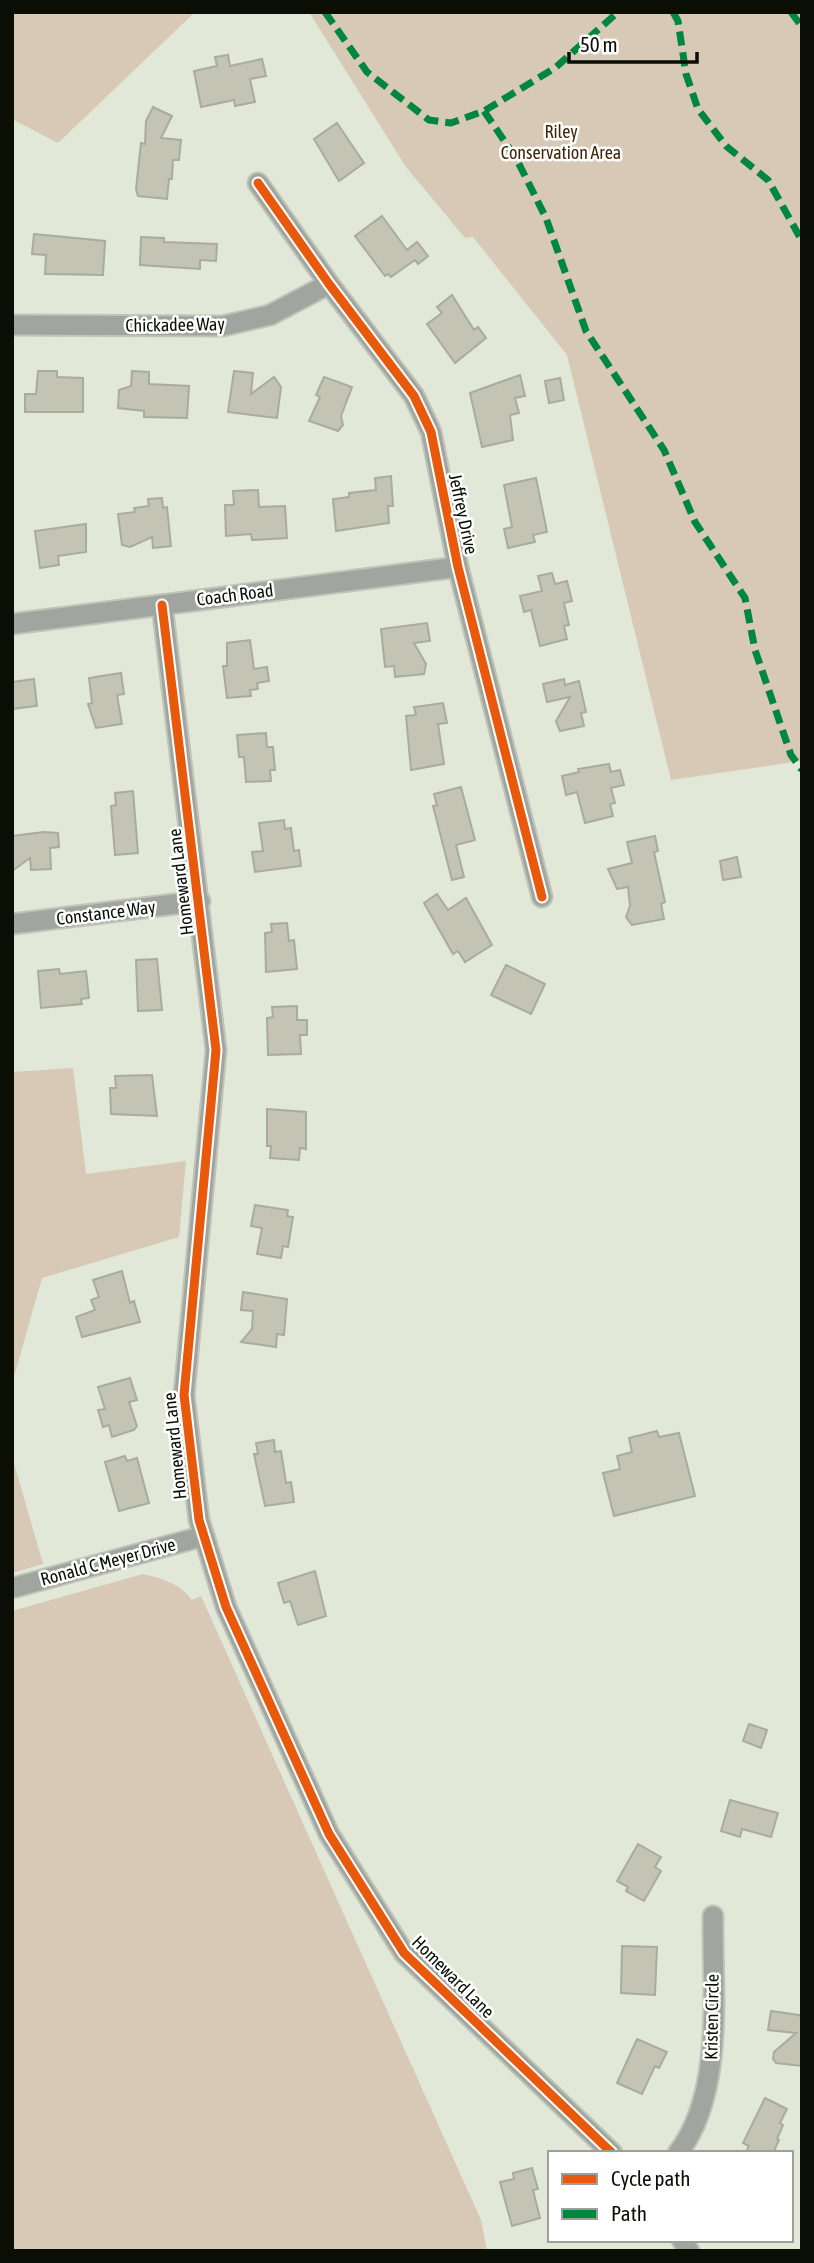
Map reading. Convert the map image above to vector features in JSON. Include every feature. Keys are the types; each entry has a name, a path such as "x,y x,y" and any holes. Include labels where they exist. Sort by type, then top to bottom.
{"street":[{"name":"Jeffrey Drive","path":"258,183 329,284 385,354 414,396 431,432 458,567 542,897"},
{"name":"Chickadee Way","path":"12,325 223,326 270,315 329,284"},
{"name":"Coach Road","path":"12,624 458,567"},
{"name":"Homeward Lane","path":"162,605 216,1050 184,1395 199,1521 226,1607 329,1834 404,1953 610,2151"},
{"name":"Constance Way","path":"12,925 200,901"},
{"name":"Ronald C Meyer Drive","path":"12,1588 204,1536"},
{"name":"Kristen Circle","path":"680,2151 691,2136 711,2073 713,1916"}],"green space":[{"path":"12,12 195,12 58,143 12,119"},
{"name":"Riley Conservation Area","path":"309,12 802,12 802,761 671,780 567,355 473,237 465,238 406,167"},
{"path":"73,1068 86,1174 186,1161 179,1237 42,1278 12,1384 12,1072"},
{"path":"12,1456 43,1564 12,1573"},
{"path":"143,1574 176,1586 192,1600 201,1596 481,2220 487,2251 12,2251 12,1611"}],"building":[{"path":"228,55 230,66 262,59 266,76 250,79 255,102 235,106 234,100 201,107 194,71 217,66 215,57"},
{"path":"153,107 172,116 161,138 181,140 179,160 173,160 167,199 138,196 136,189 141,143 145,144 146,121"},
{"path":"337,123 364,163 339,181 314,139"},
{"path":"382,216 407,250 417,242 428,256 418,264 415,260 391,277 388,274 385,276 355,236"},
{"path":"34,234 105,241 103,275 45,274 46,255 32,254"},
{"path":"141,237 164,238 164,242 217,244 216,261 200,260 200,269 140,265"},
{"path":"452,295 474,330 478,327 486,338 455,363 427,324 442,313 437,307"},
{"path":"38,371 57,371 57,377 83,378 83,412 25,412 25,394 36,394"},
{"path":"132,371 149,372 149,384 189,386 187,418 144,417 144,411 118,408 119,390 131,386"},
{"path":"234,371 253,373 251,394 274,377 281,387 277,418 228,412"},
{"path":"520,375 525,396 515,398 519,413 510,415 513,440 482,447 470,393"},
{"path":"324,377 352,387 341,416 343,425 338,431 309,421 320,397 316,395"},
{"path":"560,378 564,400 549,403 545,381"},
{"path":"391,476 393,506 388,506 389,523 336,531 333,499 349,497 349,493 376,490 375,478"},
{"path":"536,478 547,532 533,535 535,542 508,548 504,529 512,527 504,485"},
{"path":"258,490 259,507 285,506 287,538 252,540 251,534 226,536 225,505 234,505 233,491"},
{"path":"162,498 163,508 167,507 171,546 153,548 152,537 130,547 122,545 118,514 135,512 134,508 149,506 148,499"},
{"path":"86,524 86,552 58,556 59,565 40,568 35,531"},
{"path":"552,573 555,584 567,581 572,601 564,603 569,625 564,626 567,639 540,646 531,610 524,612 520,596 542,591 538,576"},
{"path":"427,623 430,641 414,643 426,664 424,674 395,677 394,666 385,667 381,629"},
{"path":"250,640 254,669 267,667 269,681 257,683 258,689 250,690 251,696 227,698 223,666 227,666 227,643"},
{"path":"121,673 124,694 117,695 122,724 96,728 88,704 92,703 89,678"},
{"path":"34,679 37,706 12,709 12,682"},
{"path":"564,679 565,685 579,681 586,712 581,713 584,726 560,731 556,721 570,697 547,702 543,684"},
{"path":"443,703 447,723 438,724 444,764 411,770 406,716 416,715 414,707"},
{"path":"266,733 267,747 273,747 275,770 270,770 271,781 246,782 244,757 239,757 237,735"},
{"path":"609,764 611,772 620,770 624,785 611,788 615,803 610,804 613,816 585,823 577,792 566,795 562,776 579,772 578,769"},
{"path":"461,787 475,840 456,845 464,877 452,880 433,806 437,805 434,794"},
{"path":"133,791 138,853 115,855 111,806 116,805 115,793"},
{"path":"284,820 285,829 291,828 294,851 299,850 301,866 255,872 252,852 263,851 259,823"},
{"path":"58,833 59,847 50,848 51,869 31,870 30,858 12,871 12,836"},
{"path":"655,836 658,851 654,852 665,902 661,904 664,919 632,925 626,917 630,906 628,887 617,889 608,869 632,863 627,842"},
{"path":"737,857 741,877 723,880 720,861"},
{"path":"437,894 448,910 466,898 492,945 465,962 458,951 453,954 424,903"},
{"path":"287,923 289,941 294,940 297,969 266,972 265,933 272,932 271,924"},
{"path":"157,959 162,1010 138,1011 136,960"},
{"path":"506,965 545,984 531,1014 491,995"},
{"path":"59,969 60,974 86,971 89,998 81,999 82,1004 41,1008 38,971"},
{"path":"297,1006 297,1020 307,1020 307,1035 300,1035 301,1054 268,1055 267,1018 273,1017 272,1007"},
{"path":"152,1075 157,1116 111,1114 110,1088 116,1088 115,1076"},
{"path":"267,1109 306,1112 306,1149 300,1148 299,1160 270,1158 271,1146 267,1146"},
{"path":"255,1205 288,1210 287,1216 293,1217 288,1247 283,1246 281,1258 257,1254 262,1228 251,1226"},
{"path":"122,1271 130,1303 134,1301 140,1322 82,1337 76,1317 95,1310 91,1300 99,1297 93,1280"},
{"path":"243,1292 287,1299 284,1335 277,1334 276,1347 241,1342 252,1329 253,1311 241,1310"},
{"path":"130,1378 137,1400 129,1402 137,1426 134,1430 112,1437 109,1425 103,1427 98,1410 105,1409 98,1387"},
{"path":"657,1431 659,1437 679,1433 695,1496 614,1516 603,1473 620,1469 617,1456 632,1452 629,1438"},
{"path":"274,1440 275,1452 281,1451 286,1483 291,1482 294,1502 265,1506 254,1454 258,1454 256,1443"},
{"path":"125,1456 127,1461 137,1458 149,1503 119,1511 105,1462"},
{"path":"315,1571 326,1616 298,1625 290,1601 284,1603 278,1583"},
{"path":"749,1724 767,1730 761,1748 743,1741"},
{"path":"730,1800 778,1813 771,1837 742,1829 740,1837 721,1831"},
{"path":"638,1844 661,1857 655,1867 661,1871 644,1901 626,1891 628,1887 617,1881"},
{"path":"622,1946 657,1947 655,1995 621,1993"},
{"path":"771,2011 799,2015 802,2018 802,2066 776,2063 773,2059 774,2052 796,2033 768,2030"},
{"path":"637,2039 667,2052 659,2068 655,2066 642,2094 617,2083"},
{"path":"765,2098 787,2109 780,2123 783,2125 774,2151 746,2151 749,2146 743,2143"},
{"path":"532,2168 538,2189 533,2190 540,2218 512,2226 500,2182 514,2179 513,2173"}],"marked path":[{"path":"325,12 367,72 429,120 451,123 484,111 555,68 618,12"},
{"path":"673,12 678,21 686,74 698,109 726,146 768,180 802,241"},
{"path":"791,12 802,27"},
{"path":"484,111 516,158 546,218 586,331 664,450 695,522 745,598 755,650 791,755 802,770"}],"cycle path":[{"path":"258,183 329,284 414,396 431,432 458,567 542,897"},
{"path":"162,605 216,1050 184,1395 199,1520 226,1607 329,1834 404,1953 610,2151"}]}
